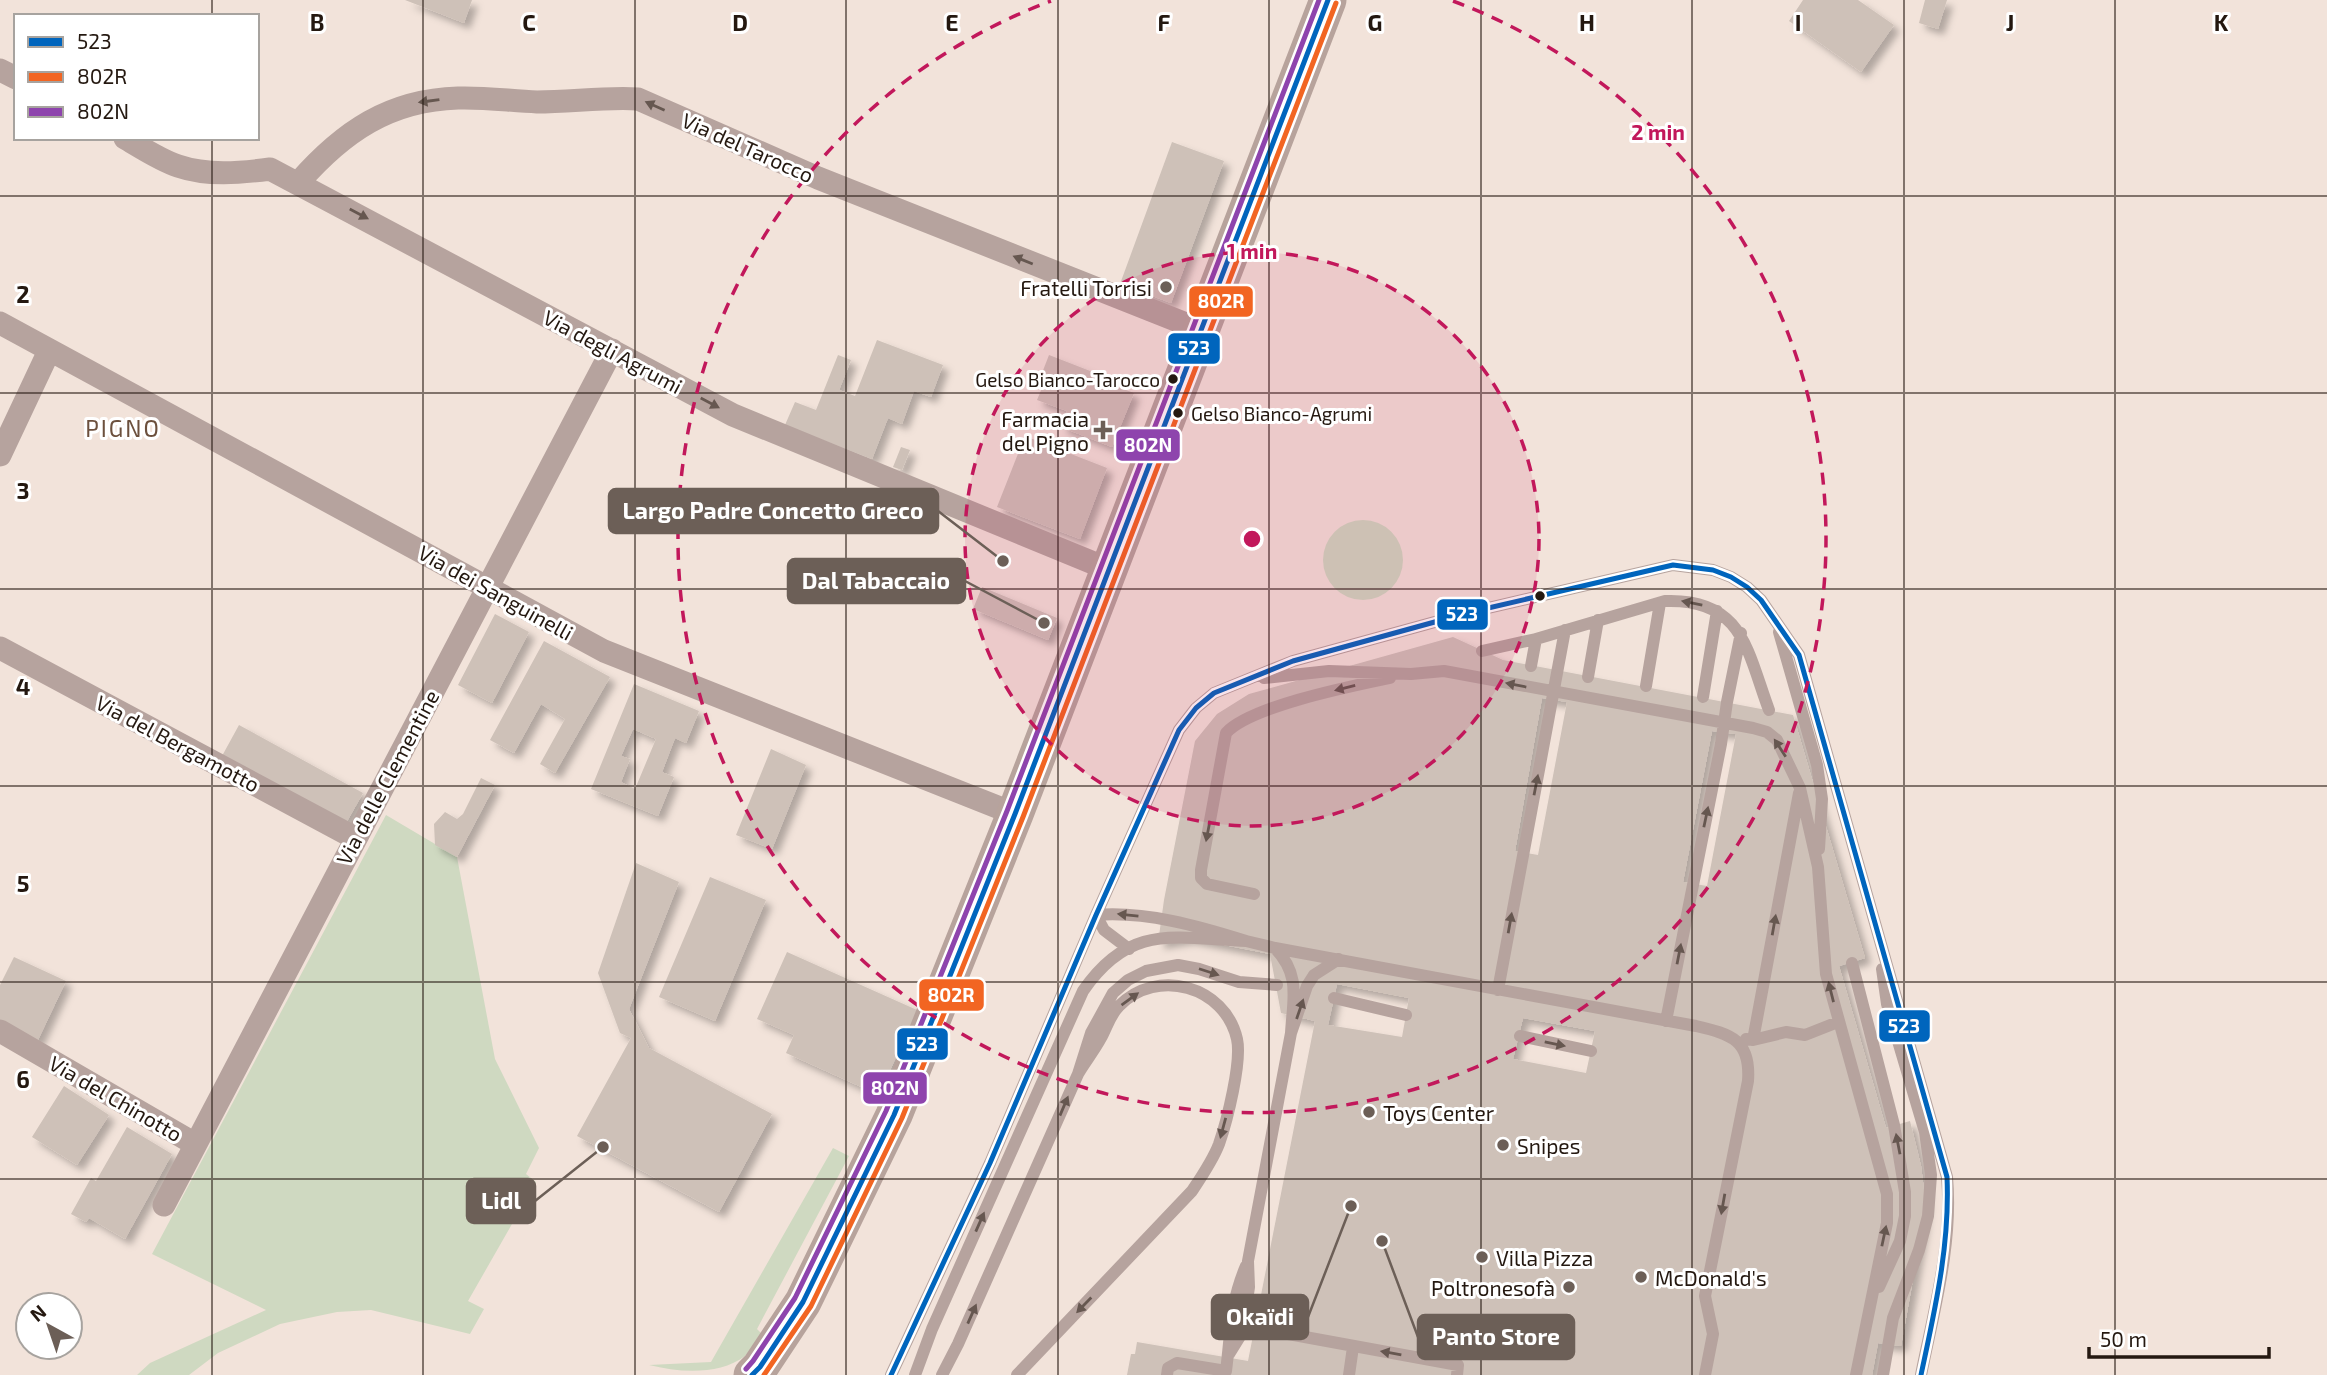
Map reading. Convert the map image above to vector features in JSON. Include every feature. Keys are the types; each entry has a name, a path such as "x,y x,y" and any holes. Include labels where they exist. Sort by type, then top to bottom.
{"main road":[{"path":"751,1375 760,1367 803,1302 894,1115 1015,814 1328,0"},
{"path":"783,1375 803,1302"}],"street":[{"name":"Via del Tarocco","path":"299,182 322,156 366,122 390,110 426,100 459,98 539,102 607,97 638,99 818,178 1200,330"},
{"name":"Via degli Agrumi","path":"129,140 177,166 198,171 270,169 299,182 733,415 1108,569"},
{"name":"Via dei Sanguinelli","path":"0,323 604,651 1015,814"},
{"name":"Via delle Clementine","path":"164,1205 612,350"},
{"path":"0,454 50,351"},
{"name":"Via del Bergamotto","path":"0,648 355,838"},
{"name":"Via del Chinotto","path":"0,1031 195,1144"}],"lane":[{"path":"891,1375 990,1163 1179,730 1196,708 1214,693 1293,662 1460,615 1673,565 1713,570 1731,577 1761,600 1799,655 1947,1177 1950,1204 1948,1233 1921,1375"},
{"path":"1482,651 1536,639 1660,603 1687,600 1717,611 1741,633 1769,710"},
{"path":"1646,686 1660,603"},
{"path":"1703,697 1717,611"},
{"path":"1588,677 1598,620"},
{"path":"1777,625 1817,765 1822,800 1818,867 1826,974 1887,1194 1887,1223 1857,1375"},
{"path":"1498,990 1565,630"},
{"path":"1666,1021 1741,633"},
{"path":"1531,666 1536,639"},
{"path":"1241,681 1316,672 1411,674 1444,671 1767,732 1777,740 1800,788 1818,867"},
{"path":"1255,894 1207,884 1201,878 1226,733 1235,724 1290,703 1411,674"},
{"path":"1753,1040 1800,788"},
{"path":"1872,913 1887,1004 1925,1132 1931,1175 1931,1198 1925,1228 1892,1318 1883,1375"},
{"path":"1096,915 1128,914 1207,929 1275,948 1666,1021 1726,1033 1735,1038 1753,1040 1786,1032 1805,1035 1838,1022"},
{"path":"1096,915 1104,930 1129,949"},
{"path":"915,1375 932,1329 1083,991 1107,962 1158,937 1245,941"},
{"path":"1167,1375 1168,1368 1177,1363 1226,1371 1228,1333 1238,1284 1248,1261 1291,1033 1295,979 1275,948"},
{"path":"1291,1033 1307,986 1314,975 1339,959"},
{"path":"1852,963 1894,1125 1905,1192 1905,1216 1900,1241 1871,1303"},
{"path":"942,1375 1078,1074 1091,1033 1114,993 1128,980 1146,971 1178,965 1199,968 1239,982 1277,985"},
{"path":"1017,1375 1192,1191 1200,1179 1218,1145 1235,1076 1237,1039 1223,1010 1197,990 1179,985 1160,985 1144,989 1120,1006 1078,1074"},
{"path":"1334,998 1406,1015"},
{"path":"1520,1036 1591,1051"},
{"path":"1705,1375 1713,1334 1705,1296 1749,1067 1745,1052 1735,1038"},
{"path":"1248,1261 1248,1313 1259,1322 1283,1333"},
{"path":"1228,1357 1242,1333 1283,1333 1457,1370"},
{"path":"1349,1375 1353,1346"}],"green space":[{"path":"1363,520 1378,523 1391,532 1400,545 1403,560 1400,575 1391,588 1378,597 1363,600 1348,597 1335,588 1326,575 1323,560 1326,545 1335,532 1348,523"},
{"path":"386,815 457,857 495,1059 539,1148 526,1174 536,1182 468,1301 484,1309 470,1334 371,1310 337,1312 280,1324 218,1353 189,1375 137,1375 150,1363 266,1310 152,1254"},
{"path":"833,1148 849,1156 757,1329 761,1333 745,1356 724,1367 700,1371 649,1365 711,1362"}],"building":[{"path":"405,0 472,0 464,23"},
{"path":"1803,0 1858,0 1894,25 1861,72 1789,21"},
{"path":"1925,0 1947,0 1938,29 1919,23"},
{"path":"1172,142 1224,161 1171,303 1120,284"},
{"path":"877,340 943,365 931,397 914,391 902,424 888,418 872,459 785,425 795,402 816,410 838,355 851,360 839,390 855,396"},
{"path":"1049,355 1103,376 1102,381 1134,393 1112,447 1061,427 1067,411 1037,400 1042,388 1037,386"},
{"path":"1025,436 1107,468 1080,539 997,507"},
{"path":"901,447 910,450 902,470 893,467"},
{"path":"982,587 1057,618 1048,640 973,609"},
{"path":"495,614 529,632 492,703 458,685"},
{"path":"1453,637 1503,660 1793,715 1865,958 1839,966 1886,1128 1910,1121 1921,1166 1925,1198 1923,1224 1901,1346 1878,1343 1872,1375 1127,1375 1131,1354 1135,1354 1137,1342 1248,1361 1315,1021 1281,1013 1270,954 1189,938 1158,943 1195,741 1217,714 1249,694","holes":["1542,698 1567,702 1538,855 1515,851","1712,731 1736,734 1707,886 1683,882","1337,984 1409,998 1402,1037 1328,1025","1523,1018 1595,1031 1586,1073 1513,1059"]},
{"path":"544,641 610,677 555,773 540,764 565,719 541,704 514,753 490,740"},
{"path":"634,684 699,711 686,743 675,738 662,772 674,777 658,816 591,789","holes":["633,729 656,739 635,789 621,782 630,759 621,756"]},
{"path":"239,725 363,793 346,823 222,756"},
{"path":"771,749 806,765 772,849 736,835"},
{"path":"481,778 495,785 457,857 435,845 434,824 445,812 457,819 463,814"},
{"path":"636,863 679,882 629,1009 649,1048 772,1114 719,1212 577,1136 631,1038 620,1033 598,973"},
{"path":"710,877 766,900 715,1021 659,997"},
{"path":"787,952 917,1010 879,1095 786,1053 794,1035 757,1019"},
{"path":"14,957 66,981 37,1042 0,1024 0,985"},
{"path":"64,1086 109,1115 77,1165 32,1137"},
{"path":"127,1127 172,1154 125,1239 89,1218 86,1222 71,1214 91,1178 96,1181"}],"transit line":[{"name":"802N","path":"746,1369 795,1298 886,1111 1007,811 1319,0"},
{"name":"523","path":"752,1375 803,1302 894,1115 1015,814 1328,0"},
{"name":"802R","path":"764,1375 811,1306 902,1118 1023,817 1336,3"},
{"name":"523","path":"891,1375 990,1163 1179,730 1196,708 1214,693 1293,661 1471,612 1673,565 1713,570 1747,587 1761,600 1799,655 1947,1177 1944,1252 1921,1375"}],"place":[{"name":"Fratelli Torrisi","path":"1166,287"},
{"name":"Gelso Bianco-Tarocco","path":"1173,379"},
{"name":"Gelso Bianco-Agrumi","path":"1178,413"},
{"name":"Farmacia del Pigno","path":"1103,430"},
{"name":"Largo Padre Concetto Greco","path":"1003,561"},
{"name":"Dal Tabaccaio","path":"1044,623"},
{"name":"Toys Center","path":"1369,1112"},
{"name":"Snipes","path":"1503,1145"},
{"name":"Lidl","path":"603,1147"},
{"name":"Okaïdi","path":"1351,1206"},
{"name":"Panto Store","path":"1382,1241"},
{"name":"Villa Pizza","path":"1482,1257"},
{"name":"McDonald's","path":"1641,1277"},
{"name":"Poltronesofà","path":"1569,1287"}],"district":[{"name":"PIGNO","path":"123,428"}]}
